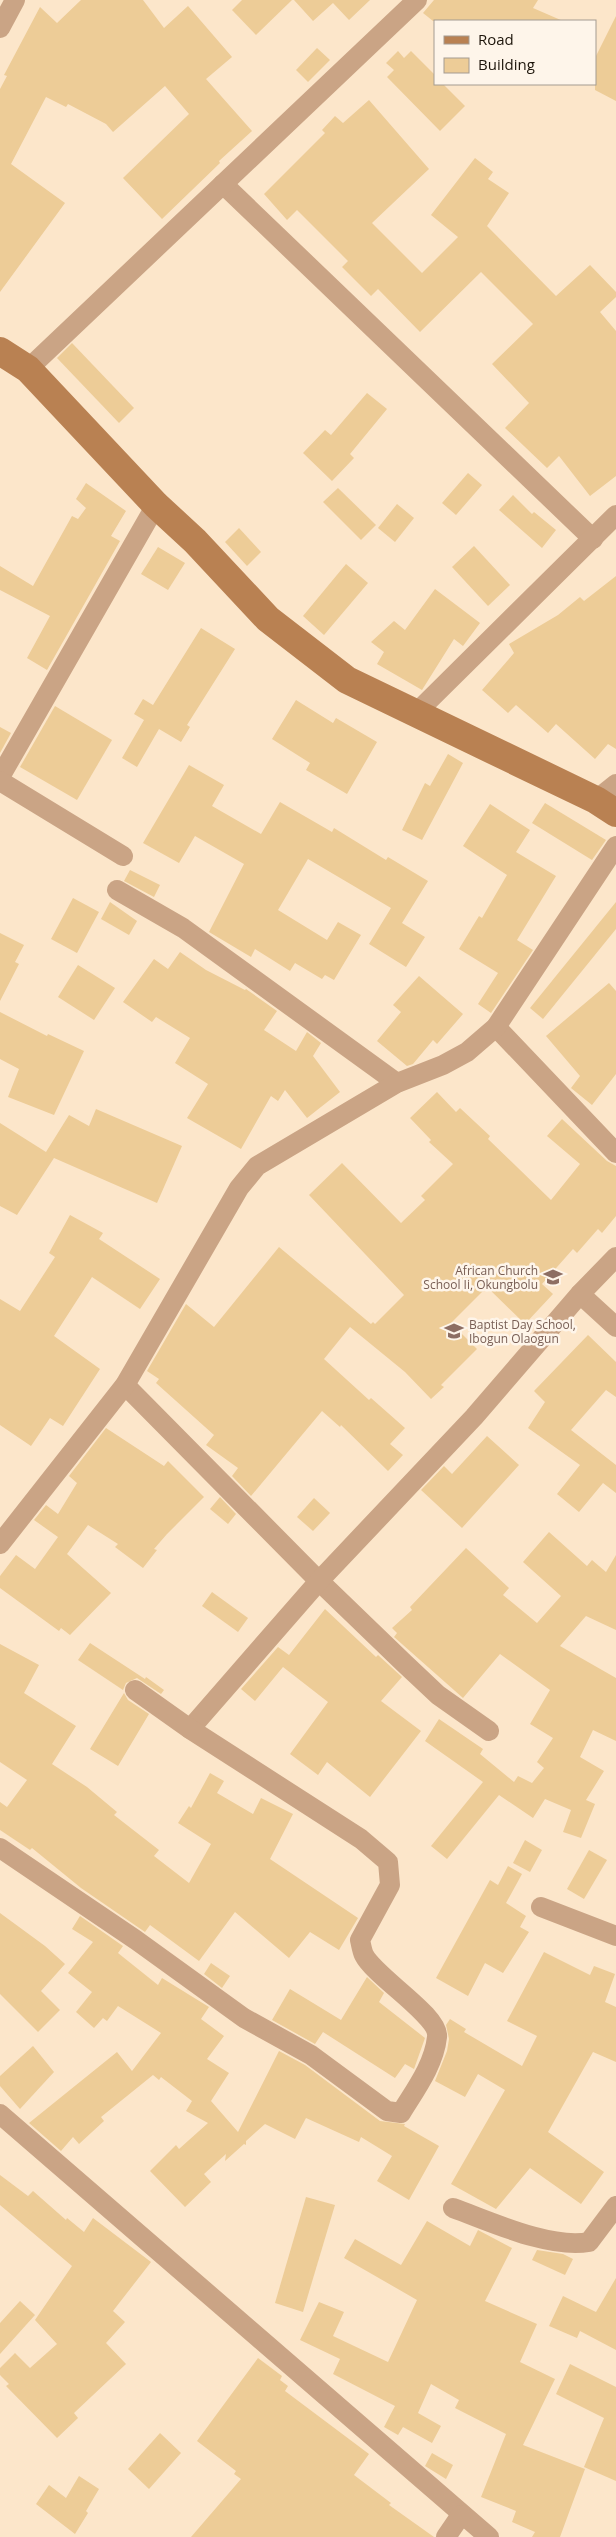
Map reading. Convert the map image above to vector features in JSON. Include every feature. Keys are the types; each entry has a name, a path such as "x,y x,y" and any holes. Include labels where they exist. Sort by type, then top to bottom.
{"main road":[{"path":"0,351 28,369 156,505 195,541 268,619 347,680 418,712 513,762 609,799"}],"street":[{"path":"0,28 13,0"},
{"path":"28,369 417,0"},
{"path":"223,184 593,539"},
{"path":"0,777 156,505"},
{"path":"418,712 616,515"},
{"path":"0,781 123,856"},
{"path":"0,1544 125,1385 239,1188 257,1166 397,1083 467,1052 496,1027 616,846"},
{"path":"117,890 183,928 397,1083"},
{"path":"496,1027 616,1153"},
{"path":"190,1729 319,1581 474,1417 580,1294 616,1257"},
{"path":"580,1294 616,1327"},
{"path":"125,1385 319,1581 438,1695 489,1731"},
{"path":"0,1848 136,1940 244,2018 311,2055 387,2111 401,2113 433,2058 438,2034 430,2019 377,1971 364,1955 360,1940 390,1885 388,1862 361,1839 190,1729 136,1690"},
{"path":"541,1907 616,1936"},
{"path":"0,2114 489,2537"},
{"path":"453,2208 555,2243 581,2244 588,2242 616,2206"},
{"path":"446,2537 462,2515"}],"building":[{"path":"81,0 143,0 164,28 188,6 232,57 206,79 252,131 219,161 220,163 162,219 123,178 189,114 165,86 113,132 106,124 68,104 66,107 46,97 11,164 65,203 0,292 0,89 7,76 4,75 40,7 57,23"},
{"path":"242,0 292,0 256,35 232,10"},
{"path":"294,0 370,0 349,20 333,3 313,21"},
{"path":"434,0 538,0 533,8 561,20 433,21 423,13"},
{"path":"616,16 616,101 595,90 596,56"},
{"path":"317,48 330,60 308,82 296,70"},
{"path":"398,51 404,58 411,51 434,74 434,85 444,85 465,106 440,131 387,77 394,70 386,63"},
{"path":"369,100 429,169 372,223 422,273 458,237 431,215 475,158 493,172 488,179 509,193 487,226 556,296 590,265 616,292 616,297 600,312 616,331 616,476 590,496 559,456 547,468 505,428 529,403 492,364 533,324 481,272 420,332 378,289 371,296 342,267 348,261 297,210 287,220 264,194 325,133 322,130 335,116 343,123"},
{"path":"72,343 134,408 119,423 57,358"},
{"path":"367,393 387,409 350,454 354,458 332,481 303,453 325,430 331,435"},
{"path":"468,473 482,485 456,515 442,503"},
{"path":"86,483 126,511 111,536 120,541 47,670 27,658 50,616 0,590 0,566 33,586 72,516 78,519 86,508 76,499"},
{"path":"338,488 376,525 361,540 323,502"},
{"path":"513,495 532,514 534,512 556,530 542,548 499,510"},
{"path":"397,504 414,518 395,542 378,528"},
{"path":"239,528 261,552 247,566 225,542"},
{"path":"474,546 510,585 488,606 452,567"},
{"path":"158,547 185,563 168,590 141,574"},
{"path":"346,564 368,583 324,635 303,616"},
{"path":"616,576 616,749 608,744 595,759 556,724 548,733 516,705 508,713 482,690 514,653 509,644 558,615 580,597 584,601"},
{"path":"435,589 480,623 463,646 454,639 422,690 377,664 384,652 371,642 394,621 405,630"},
{"path":"201,628 235,649 187,725 190,727 181,742 159,729 137,767 122,758 144,720 134,714 143,699 153,705"},
{"path":"296,700 333,723 336,718 377,742 347,794 306,770 310,763 272,739"},
{"path":"55,706 112,740 77,800 20,767"},
{"path":"0,727 11,733 0,753"},
{"path":"448,754 463,763 422,840 402,830 425,783 430,786"},
{"path":"189,765 224,785 212,806 261,834 280,802 332,832 334,828 386,860 388,857 428,881 402,923 425,937 406,967 369,944 391,908 308,859 278,910 327,940 338,922 361,935 334,980 325,975 322,979 295,963 290,971 255,949 251,957 209,932 244,864 195,836 179,863 143,843"},
{"path":"545,803 606,840 592,860 532,823"},
{"path":"490,804 530,830 516,852 556,876 517,940 533,950 491,1013 478,1004 498,973 459,949 479,916 482,918 507,875 463,846"},
{"path":"130,870 160,885 154,897 124,881"},
{"path":"73,898 99,912 77,953 51,939"},
{"path":"110,902 137,921 129,935 101,919"},
{"path":"616,902 616,929 543,1019 530,1008"},
{"path":"0,933 24,945 15,962 19,964 0,1001"},
{"path":"180,952 206,970 246,989 277,1011 264,1030 296,1051 307,1032 321,1043 313,1056 340,1092 307,1118 285,1090 278,1101 271,1096 241,1149 187,1118 208,1084 175,1063 190,1038 156,1017 152,1022 123,1002 154,959 168,969"},
{"path":"78,965 115,988 94,1020 58,997"},
{"path":"419,976 463,1014 437,1044 433,1040 413,1064 407,1066 377,1041 401,1012 393,1005"},
{"path":"609,983 616,991 616,1074 592,1105 571,1088 580,1076 546,1036"},
{"path":"0,1012 47,1036 48,1034 84,1051 54,1115 8,1097 19,1069 0,1059"},
{"path":"437,1092 456,1112 460,1108 490,1136 488,1139 551,1200 580,1164 547,1136 562,1119 607,1161 616,1166 616,1216 602,1233 598,1229 577,1253 573,1249 542,1284 553,1294 525,1324 487,1287 451,1323 477,1349 441,1385 444,1387 431,1399 405,1372 350,1327 324,1359 369,1400 371,1398 405,1428 390,1444 403,1455 388,1471 341,1425 340,1427 322,1411 251,1496 232,1476 238,1468 206,1445 214,1435 156,1383 159,1379 147,1371 186,1304 214,1327 279,1247 371,1324 373,1322 375,1324 404,1295 309,1195 342,1163 401,1223 425,1200 421,1196 453,1164 429,1142 431,1140 410,1118"},
{"path":"96,1109 182,1146 157,1203 54,1158 17,1215 0,1206 0,1123 46,1152 69,1115 89,1126"},
{"path":"70,1215 103,1233 99,1239 160,1279 140,1309 92,1277 54,1336 100,1369 63,1426 50,1418 31,1446 0,1425 0,1299 20,1311 55,1257 49,1253"},
{"path":"588,1335 616,1362 616,1397 606,1390 571,1430 616,1465 616,1493 603,1483 579,1512 557,1494 580,1465 528,1428 545,1402 534,1391"},
{"path":"106,1428 164,1466 168,1461 204,1497 154,1549 157,1550 143,1568 115,1547 118,1544 88,1525 67,1554 111,1593 70,1635 61,1628 59,1631 0,1588 0,1576 16,1555 35,1569 58,1537 34,1520 46,1505 58,1514 77,1483 69,1476"},
{"path":"487,1436 519,1465 462,1528 421,1490 444,1466 452,1474"},
{"path":"220,1497 236,1514 228,1524 210,1509"},
{"path":"314,1498 330,1513 313,1531 297,1517"},
{"path":"549,1532 587,1566 592,1560 606,1572 616,1555 616,1630 586,1616 560,1646 616,1678 616,1741 593,1730 580,1757 604,1771 586,1800 595,1804 581,1838 563,1832 571,1810 545,1799 533,1818 499,1795 447,1859 431,1846 483,1782 425,1741 439,1719 483,1749 480,1754 514,1782 518,1776 532,1783 544,1768 537,1762 553,1738 530,1724 550,1690 500,1654 463,1698 394,1637 397,1633 392,1628 412,1610 410,1607 466,1548 509,1588 503,1595 537,1623 561,1596 523,1562"},
{"path":"212,1592 248,1618 238,1632 202,1606"},
{"path":"325,1609 376,1657 378,1655 402,1677 381,1701 421,1731 370,1797 327,1762 318,1775 290,1754 328,1702 283,1667 255,1701 241,1689 278,1647 289,1655"},
{"path":"90,1643 164,1690 161,1694 137,1678 126,1683 123,1690 78,1660"},
{"path":"0,1644 39,1665 24,1693 76,1726 52,1764 87,1787 117,1812 114,1815 159,1850 154,1856 189,1883 211,1844 178,1823 189,1806 191,1808 210,1773 224,1781 217,1793 253,1814 261,1798 293,1814 270,1859 358,1918 339,1950 310,1932 289,1958 235,1912 199,1961 150,1925 145,1932 81,1888 32,1848 30,1850 0,1830 0,1802 7,1807 27,1780 0,1762"},
{"path":"124,1693 128,1700 149,1714 118,1766 90,1749"},
{"path":"525,1840 542,1850 530,1872 513,1863"},
{"path":"589,1850 607,1860 584,1899 567,1889"},
{"path":"508,1866 522,1874 506,1903 526,1916 520,1927 529,1932 503,1973 485,1963 468,1996 436,1978 490,1880 498,1885"},
{"path":"0,1913 45,1946 65,1964 41,1991 60,2010 38,2032 0,1994"},
{"path":"80,1916 123,1946 118,1953 158,1985 162,1978 209,2007 201,2019 224,2036 207,2059 229,2073 211,2101 238,2132 279,2051 305,2065 380,2121 405,2124 404,2126 439,2146 409,2200 377,2181 392,2156 361,2137 359,2142 306,2118 295,2139 265,2124 246,2141 246,2145 244,2144 225,2161 226,2154 204,2174 211,2182 185,2207 150,2171 176,2145 179,2149 208,2123 186,2111 192,2101 161,2077 159,2080 153,2075 101,2117 104,2121 79,2144 73,2137 61,2151 29,2123 117,2052 132,2071 161,2033 118,2006 107,2021 103,2018 94,2028 76,2012 92,1992 68,1973 93,1942 72,1929"},
{"path":"544,1952 590,1975 594,1966 615,1974 605,2002 616,2007 616,2062 593,2052 548,2132 604,2172 581,2204 530,2168 496,2209 451,2184 505,2090 478,2074 465,2097 435,2081 447,2051 449,2039 446,2025 450,2019 466,2029 464,2032 522,2066 537,2036 507,2021"},
{"path":"211,1963 230,1976 222,1988 204,1974"},
{"path":"367,1977 384,1993 379,2002 425,2038 414,2069 405,2064 395,2078 323,2032 315,2044 272,2020 290,1989 341,2020"},
{"path":"33,2046 54,2072 20,2109 0,2086 0,2076"},
{"path":"0,2175 28,2196 33,2191 66,2220 67,2218 84,2232 93,2218 151,2262 113,2311 125,2322 106,2343 126,2364 74,2413 78,2418 57,2438 6,2386 9,2384 0,2375 0,2368 15,2353 30,2368 57,2344 35,2320 72,2266 0,2205"},
{"path":"306,2197 335,2205 303,2312 275,2303"},
{"path":"427,2221 470,2246 478,2230 512,2248 485,2301 537,2324 520,2362 555,2379 523,2445 585,2469 560,2537 532,2537 535,2532 512,2522 516,2511 481,2497 506,2434 455,2408 459,2400 431,2384 418,2413 441,2426 432,2443 403,2427 398,2435 384,2427 395,2406 333,2374 340,2359 300,2340 319,2302 344,2312 333,2336 388,2362 417,2300 344,2258 355,2239 401,2265"},
{"path":"537,2250 563,2254 573,2259 565,2275 532,2260"},
{"path":"616,2278 616,2350 580,2331 577,2338 549,2326 563,2296 596,2312"},
{"path":"20,2301 35,2315 0,2354 0,2323"},
{"path":"258,2358 282,2376 280,2380 288,2386 285,2391 369,2454 354,2475 391,2503 389,2505 434,2537 191,2537 241,2479 234,2474 236,2471 197,2441"},
{"path":"570,2364 616,2387 616,2481 584,2467 604,2418 556,2394"},
{"path":"160,2433 181,2453 149,2489 128,2469"},
{"path":"432,2453 453,2465 446,2479 425,2466"},
{"path":"79,2476 99,2489 86,2511 88,2513 75,2534 36,2504 49,2485 66,2498"}],"place":[{"name":"African Church School Ii, Okungbolu","path":"553,1277"},
{"name":"Baptist Day School, Ibogun Olaogun","path":"454,1331"}]}
